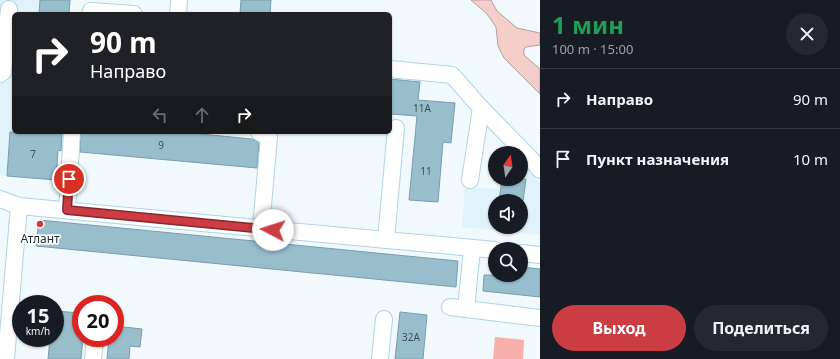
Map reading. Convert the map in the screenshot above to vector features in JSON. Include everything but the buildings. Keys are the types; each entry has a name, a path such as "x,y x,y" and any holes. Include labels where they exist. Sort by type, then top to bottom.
{"lane":[{"path":"178,12 179,0"},
{"path":"0,74 3,72 9,9"},
{"path":"91,12 105,12"},
{"path":"392,69 452,75 540,170"},
{"path":"470,180 481,108"},
{"path":"386,240 396,128"},
{"path":"67,210 72,134"},
{"path":"261,228 269,137 263,134"},
{"path":"0,200 19,206 488,249"},
{"path":"6,359 19,206"},
{"path":"466,309 472,248"},
{"path":"528,253 540,254"},
{"path":"450,307 540,318"},
{"path":"380,359 384,319"},
{"path":"93,359 94,347"}],"shaded area":[{"path":"0,0 40,0 39,12 12,12 12,134 59,134 56,180 0,175"},
{"path":"471,0 491,0 497,11 517,28 540,33 540,45 526,47 524,49 524,55 540,69 540,94 504,58 498,46 496,27 487,14"},
{"path":"528,170 540,184 540,235 528,234 528,194 488,194 488,230 462,227 465,187 500,189 501,186 528,186"},
{"path":"495,337 524,340 523,359 493,359"}],"place":[{"name":"Атлант","path":"40,224"}],"route":[{"path":"69,179 67,210 273,230"}]}
